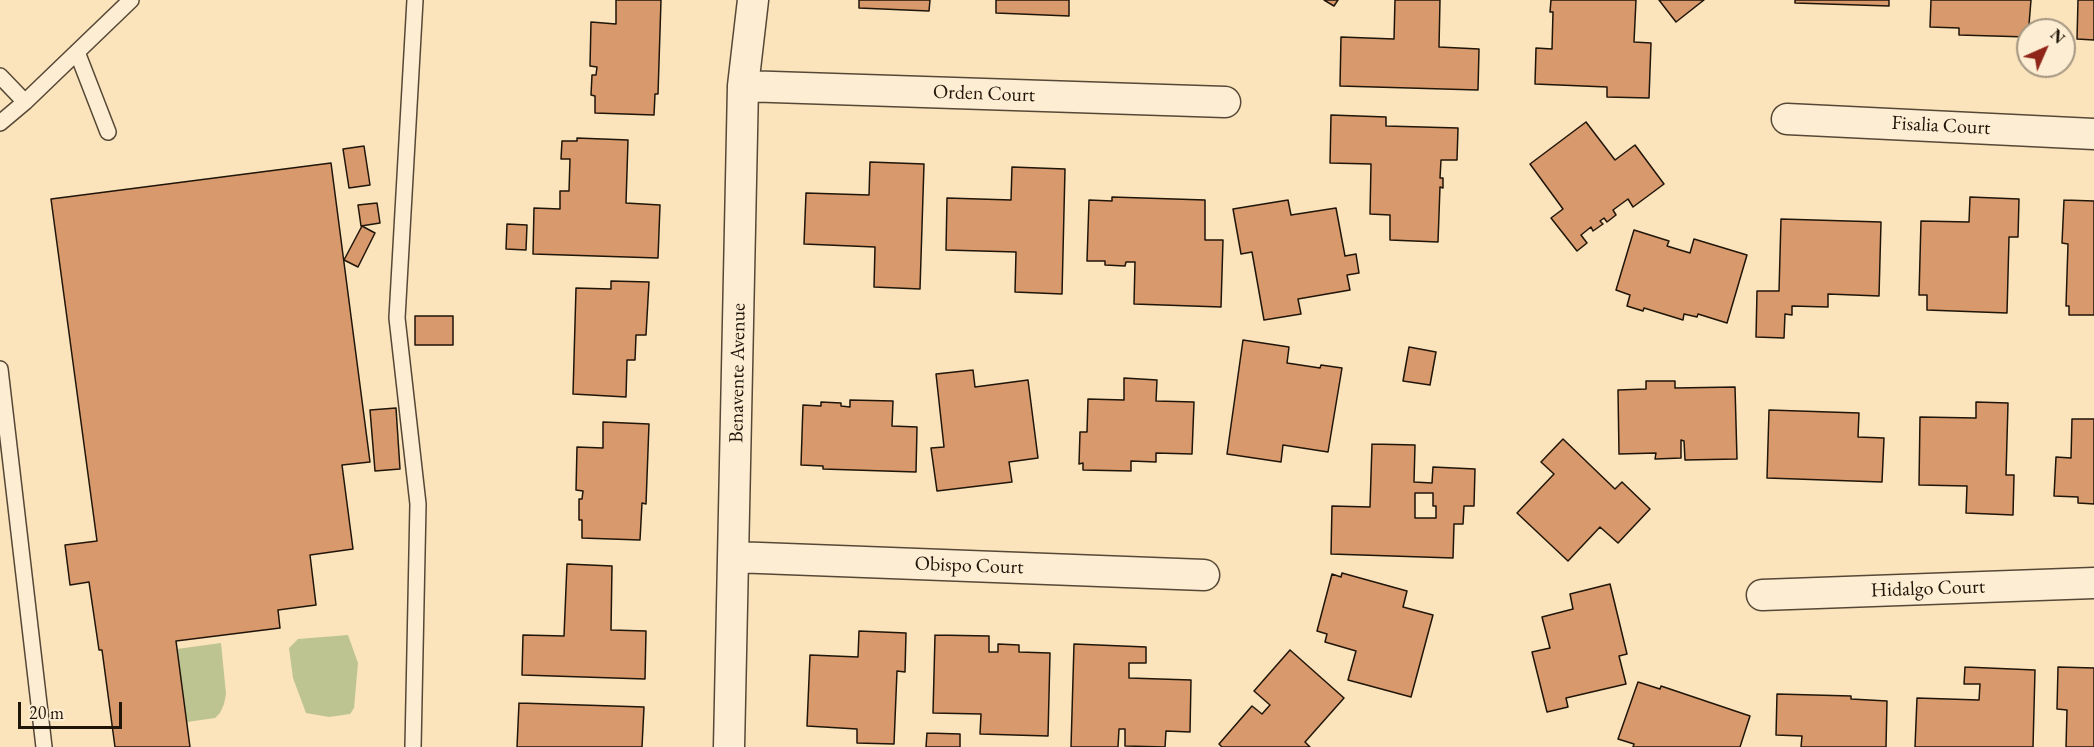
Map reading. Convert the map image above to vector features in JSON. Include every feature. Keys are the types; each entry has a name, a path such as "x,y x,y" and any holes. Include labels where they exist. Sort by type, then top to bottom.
{"street":[{"name":"Benavente Avenue","path":"729,747 743,86 753,0"},
{"name":"Orden Court","path":"743,86 1225,102"},
{"name":"Fisalia Court","path":"1787,118 2094,134"},
{"name":"Obispo Court","path":"734,557 1204,575"},
{"name":"Hidalgo Court","path":"1762,595 2094,583"}],"lane":[{"path":"0,123 25,102 131,0"},
{"path":"412,747 418,504 397,318 415,0"},
{"path":"77,52 108,132"},
{"path":"0,76 25,102"},
{"path":"0,369 44,747"}],"green space":[{"path":"348,635 358,663 354,708 350,714 329,717 306,713 293,678 289,648 298,639"},
{"path":"221,643 226,694 224,704 215,718 187,722 177,649"}],"building":[{"path":"616,0 661,0 658,94 655,94 654,115 595,113 595,96 591,95 592,75 596,75 597,67 590,66 591,22 616,24"},
{"path":"859,0 930,0 929,11 859,8"},
{"path":"996,0 1069,0 1069,16 996,13"},
{"path":"1324,0 1338,0 1334,6"},
{"path":"1395,0 1440,0 1439,47 1479,49 1478,90 1340,86 1341,37 1394,39"},
{"path":"1551,0 1636,0 1634,42 1651,43 1649,98 1607,97 1607,87 1535,84 1536,48 1552,49"},
{"path":"1659,0 1704,0 1676,22"},
{"path":"1795,0 1889,0 1889,6 1795,3"},
{"path":"1931,0 2031,0 2030,18 2016,18 2016,37 1959,35 1959,28 1930,27"},
{"path":"2078,0 2094,0 2094,40 2077,39"},
{"path":"1331,115 1386,117 1386,126 1458,128 1457,160 1441,160 1440,178 1443,178 1443,188 1440,187 1438,242 1390,240 1390,215 1370,214 1371,164 1330,163"},
{"path":"1586,122 1615,160 1635,145 1664,184 1633,207 1628,199 1613,210 1616,215 1607,222 1604,218 1600,221 1603,224 1593,231 1591,227 1581,235 1587,243 1577,251 1551,218 1563,209 1530,164"},
{"path":"577,138 628,140 626,203 660,205 658,258 533,254 534,208 560,209 560,191 569,191 570,159 561,159 562,141 577,141"},
{"path":"364,146 370,185 349,188 343,149"},
{"path":"870,162 924,164 920,289 874,287 875,247 804,244 806,193 869,195"},
{"path":"331,163 370,462 342,465 353,549 310,555 316,605 278,610 280,628 176,641 190,747 115,747 102,650 99,650 89,582 70,585 65,545 97,541 51,199"},
{"path":"1012,167 1065,169 1062,294 1015,292 1016,252 946,250 947,198 1011,200"},
{"path":"1112,197 1205,200 1205,240 1223,240 1221,307 1134,304 1135,262 1126,262 1125,266 1105,265 1105,261 1087,261 1089,200 1112,201"},
{"path":"1970,197 2019,199 2018,237 2009,237 2007,313 1927,310 1927,295 1919,295 1921,221 1969,222"},
{"path":"1288,200 1291,215 1336,208 1345,256 1356,254 1359,273 1347,275 1350,290 1298,299 1301,314 1264,320 1252,252 1241,254 1233,209"},
{"path":"2064,200 2094,201 2094,315 2069,315 2069,306 2066,306 2068,244 2062,243"},
{"path":"377,203 380,223 361,226 358,205"},
{"path":"1781,219 1881,222 1879,296 1828,294 1828,307 1792,306 1792,315 1785,314 1784,338 1756,337 1757,291 1779,291"},
{"path":"507,224 527,225 526,250 506,249"},
{"path":"362,226 375,233 358,267 344,260"},
{"path":"1634,230 1669,241 1667,246 1690,253 1694,239 1747,255 1727,323 1698,314 1697,317 1684,314 1683,320 1644,308 1643,311 1627,306 1630,295 1616,290"},
{"path":"611,281 649,282 646,335 636,335 635,360 627,360 626,397 573,394 576,288 611,289"},
{"path":"415,316 453,316 453,345 415,345"},
{"path":"1243,340 1289,347 1287,363 1320,368 1321,365 1342,368 1328,452 1283,445 1281,462 1227,454"},
{"path":"1409,347 1436,352 1430,385 1403,381"},
{"path":"973,370 975,387 1028,380 1038,458 1009,462 1012,482 937,491 931,448 944,447 936,374"},
{"path":"1124,378 1157,380 1156,401 1194,402 1192,454 1156,453 1156,462 1131,461 1131,471 1083,470 1083,463 1079,464 1080,432 1087,432 1088,399 1124,400"},
{"path":"1646,381 1675,381 1675,388 1735,387 1737,459 1685,460 1684,441 1681,440 1681,458 1655,459 1656,453 1619,454 1618,390 1646,389"},
{"path":"850,400 893,401 892,426 917,427 916,472 823,469 823,466 801,465 803,405 821,406 821,402 841,403 841,406 850,407"},
{"path":"1976,402 2008,403 2006,475 2014,475 2013,515 1966,513 1967,486 1919,485 1920,417 1976,418"},
{"path":"396,408 400,469 375,471 370,410"},
{"path":"1769,410 1859,413 1858,437 1884,438 1882,482 1767,478"},
{"path":"2072,419 2094,419 2094,504 2078,503 2078,497 2054,496 2056,457 2071,458"},
{"path":"603,422 649,424 646,504 642,503 640,540 582,538 579,499 582,499 583,491 576,490 577,447 603,448"},
{"path":"1563,439 1615,489 1622,482 1650,509 1618,543 1600,527 1568,561 1517,513 1554,474 1541,462"},
{"path":"1372,444 1415,445 1414,482 1432,483 1433,467 1475,469 1474,506 1464,506 1463,524 1454,524 1453,558 1331,554 1332,506 1370,507","holes":["1415,493 1433,493 1436,518 1415,518"]},
{"path":"567,564 612,566 611,630 646,631 645,679 522,675 523,635 564,636"},
{"path":"1342,573 1407,591 1403,607 1433,615 1411,697 1348,680 1356,651 1325,642 1327,634 1317,631 1332,574 1341,577"},
{"path":"1610,584 1627,654 1619,656 1626,684 1566,698 1568,707 1547,712 1532,652 1550,648 1542,617 1573,609 1570,594"},
{"path":"859,631 906,633 905,672 897,671 894,744 857,743 857,729 807,726 810,655 858,657"},
{"path":"935,635 989,636 989,652 998,652 998,644 1019,645 1019,652 1050,653 1048,736 980,734 981,714 933,713"},
{"path":"1074,644 1146,647 1146,663 1129,663 1129,678 1191,680 1190,732 1166,731 1165,747 1125,746 1125,729 1119,729 1118,747 1071,747"},
{"path":"1290,650 1344,698 1305,742 1310,747 1222,747 1219,744 1252,706 1262,714 1270,705 1254,691"},
{"path":"1965,667 2035,670 2033,747 1915,747 1917,698 1979,700 1980,684 1964,684"},
{"path":"2058,667 2094,668 2094,747 2066,747 2067,710 2057,709"},
{"path":"1638,682 1660,689 1661,686 1750,716 1740,747 1633,747 1634,744 1618,739"},
{"path":"1777,694 1851,696 1851,699 1887,701 1886,747 1801,747 1802,736 1776,735"},
{"path":"519,703 644,707 642,747 517,747"},
{"path":"927,733 960,734 960,747 926,747"}]}
